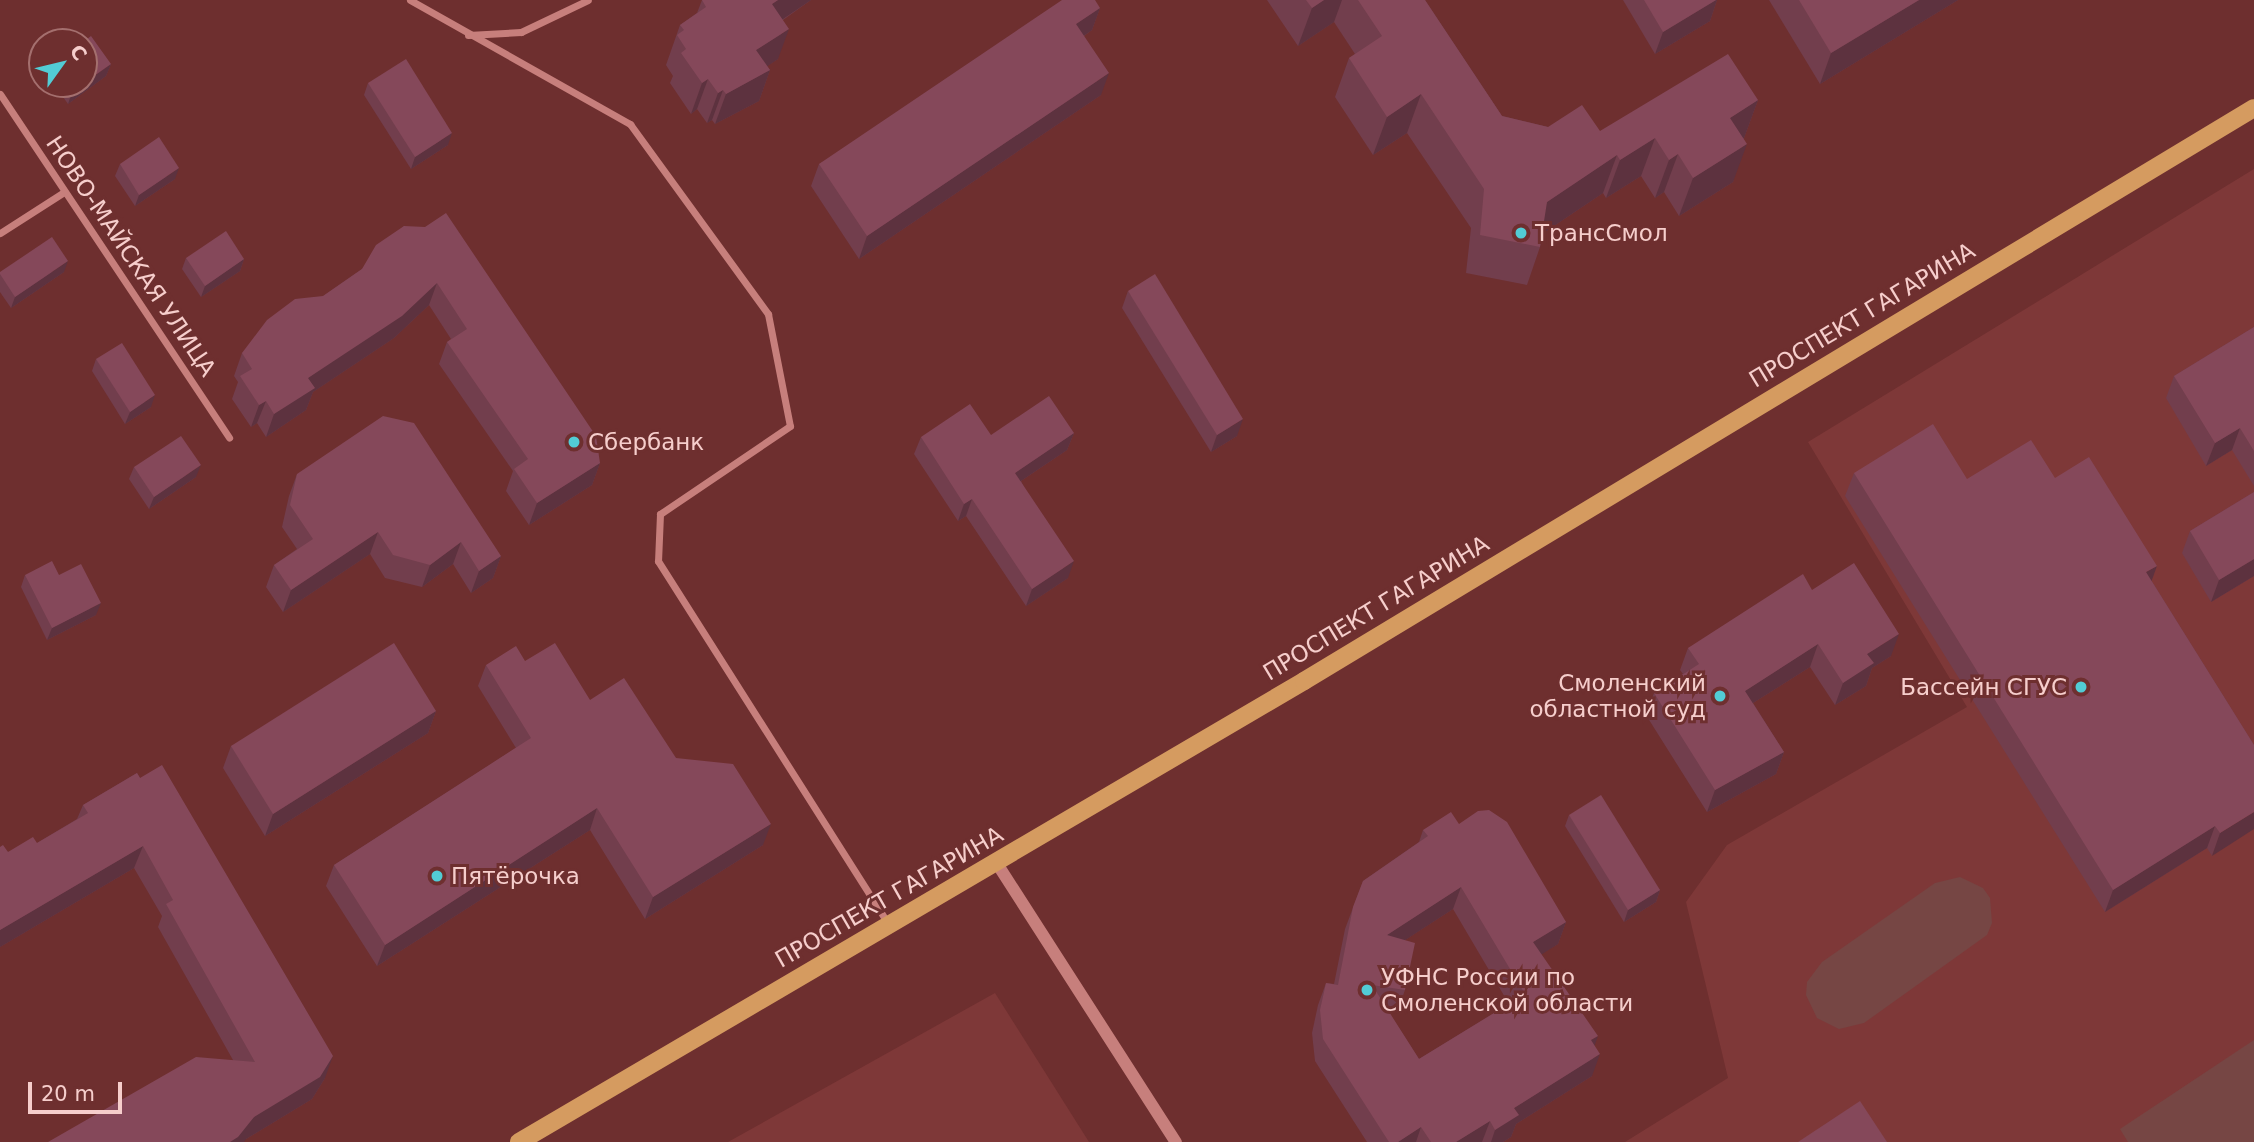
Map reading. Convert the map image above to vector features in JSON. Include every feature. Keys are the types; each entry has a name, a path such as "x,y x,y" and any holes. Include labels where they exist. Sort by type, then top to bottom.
{"main road":[{"name":"ПРОСПЕКТ ГАГАРИНА","path":"519,1142 996,862 2254,108"}],"street":[{"path":"410,0 468,35 579,92 630,124 768,314 790,426 660,514 658,561 889,925"},
{"path":"468,35 521,32 587,0"},
{"name":"НОВО-МАЙСКАЯ УЛИЦА","path":"0,94 229,438"},
{"path":"0,233 64,192"},
{"path":"996,862 1176,1142"}],"shaded area":[{"path":"2254,169 2254,1142 1625,1142 1728,1078 1686,902 1727,845 1967,707 1808,442"},
{"path":"1960,877 1983,888 1990,898 1992,923 1987,935 1864,1023 1839,1029 1817,1018 1806,995 1807,982 1822,962 1935,883"},
{"path":"995,993 1089,1142 728,1142"},
{"path":"2254,1040 2254,1142 2128,1142 2120,1129"}],"building":[{"path":"702,0 778,0 772,4 789,29 756,50 770,70 726,94 723,90 718,93 708,79 702,83 681,53 686,49 677,35 684,30 680,25 706,7"},
{"path":"1062,0 1095,0 1100,8 1076,24 1109,73 867,236 819,164"},
{"path":"1306,0 1324,0 1312,8"},
{"path":"1358,0 1425,0 1502,116 1548,127 1582,105 1600,131 1728,54 1758,100 1730,118 1747,144 1693,178 1678,154 1669,160 1655,138 1620,160 1617,155 1547,202 1540,247 1480,235 1484,189 1421,94 1387,117 1349,58 1382,36"},
{"path":"1644,0 1716,0 1663,32"},
{"path":"1799,0 1919,0 1831,53"},
{"path":"98,46 111,64 98,73"},
{"path":"406,59 452,133 415,157 368,83"},
{"path":"159,137 179,168 139,195 120,164"},
{"path":"446,213 596,436 600,463 537,503 514,469 528,459 447,342 467,329 437,283 402,316 308,378 315,388 274,414 266,401 259,405 240,376 252,369 242,353 267,320 295,299 323,296 362,269 376,245 404,226 425,227"},
{"path":"226,231 244,259 205,286 186,258"},
{"path":"52,237 68,261 15,297 0,272"},
{"path":"1155,274 1243,419 1217,435 1128,291"},
{"path":"2254,327 2254,451 2240,428 2215,443 2174,376"},
{"path":"122,343 155,395 130,412 96,359"},
{"path":"1049,396 1074,433 1015,473 1074,561 1032,589 972,499 964,504 921,437 970,404 991,435"},
{"path":"383,416 414,423 501,556 479,571 461,542 430,565 393,555 378,532 291,590 274,565 313,539 290,505 297,474"},
{"name":"Бассейн СГУС","path":"1933,424 1967,479 2031,440 2055,478 2089,457 2157,566 2146,572 2254,745 2254,812 2220,833 2215,826 2113,890 1854,473"},
{"path":"181,436 201,465 154,497 134,467"},
{"path":"2254,492 2254,559 2219,580 2190,531"},
{"path":"52,561 59,575 81,564 101,603 52,628 25,575"},
{"name":"Смоленский областной суд","path":"1854,563 1899,634 1867,654 1874,663 1843,683 1818,644 1745,691 1784,752 1715,790 1654,693 1699,664 1688,648 1803,574 1812,590"},
{"path":"394,643 436,711 273,814 231,746"},
{"path":"555,643 590,700 624,678 676,758 733,764 771,824 653,897 597,808 385,945 334,865 531,738 486,665 516,646 525,661"},
{"path":"162,765 333,1056 320,1077 254,1117 238,1137 230,1142 48,1142 196,1057 255,1062 166,904 173,900 143,846 0,930 0,847 3,845 8,852 33,837 37,843 88,813 83,805 137,773 140,778"},
{"path":"1601,795 1660,890 1628,910 1569,815"},
{"name":"УФНС России по Смоленской области","path":"1489,810 1507,822 1566,922 1533,942 1598,1036 1591,1040 1600,1054 1514,1108 1519,1115 1495,1130 1490,1121 1456,1142 1431,1142 1421,1127 1398,1142 1389,1142 1323,1039 1320,1010 1326,983 1338,985 1353,907 1363,881 1428,836 1423,830 1451,812 1459,824 1478,811","holes":["1461,887 1525,994 1419,1059 1372,985 1405,990 1415,943 1387,935"]},
{"path":"1860,1101 1887,1142 1798,1142"}],"place":[{"name":"ТрансСмол","path":"1521,233"},
{"name":"Сбербанк","path":"574,442"},
{"name":"Бассейн СГУС","path":"2081,687"},
{"name":"Смоленский областной суд","path":"1720,696"},
{"name":"Пятёрочка","path":"437,876"},
{"name":"УФНС России по Смоленской области","path":"1367,990"}]}
